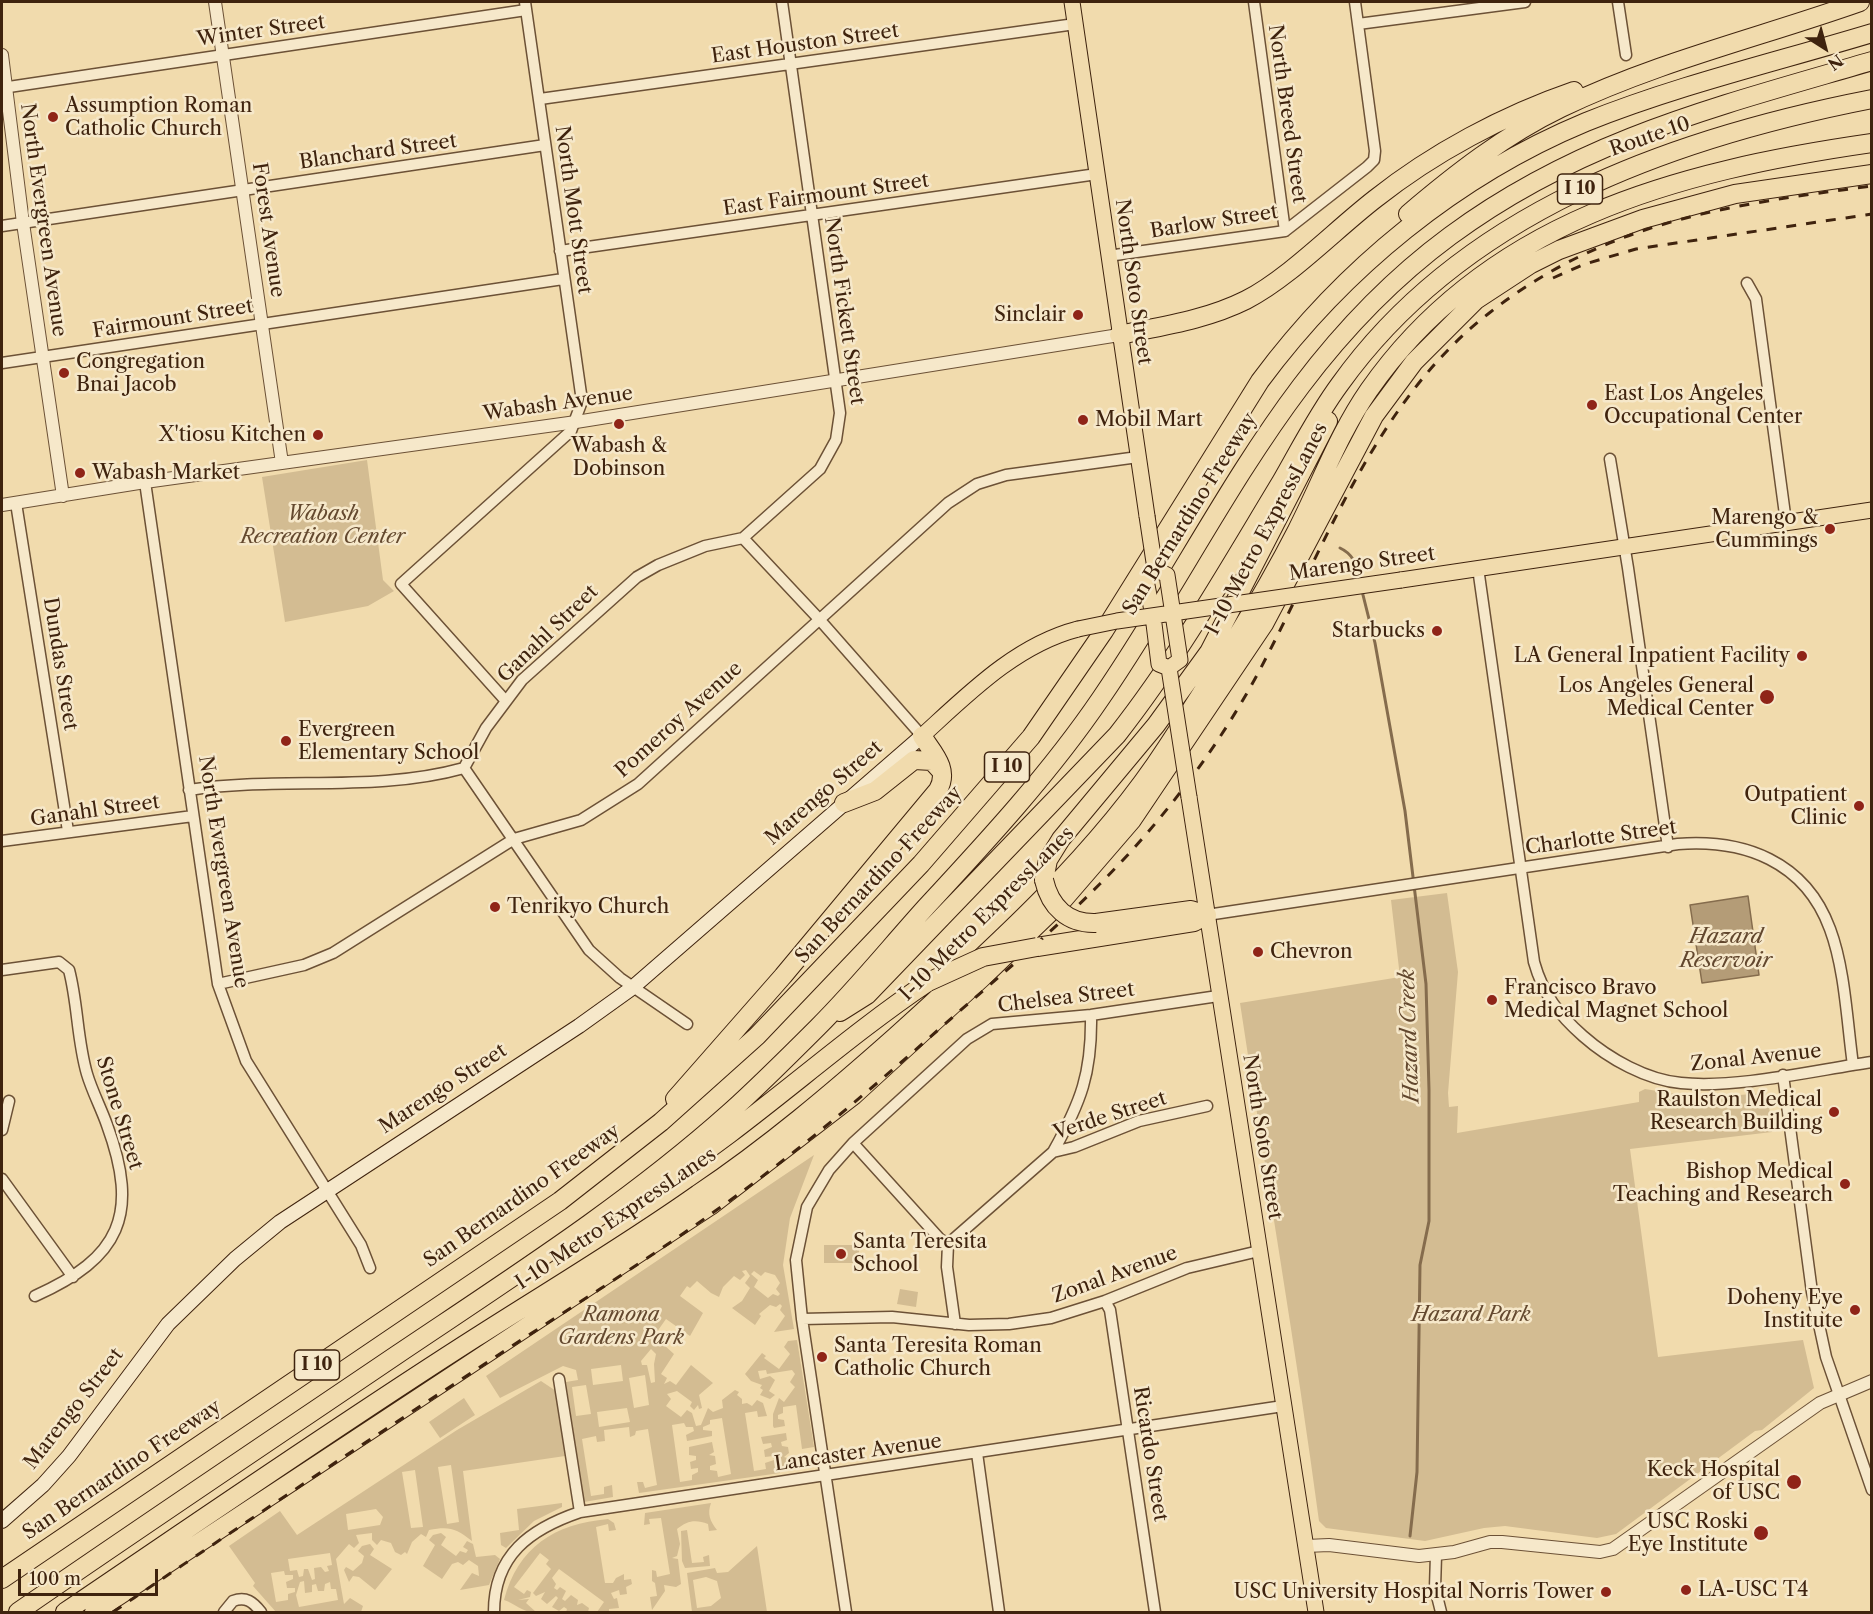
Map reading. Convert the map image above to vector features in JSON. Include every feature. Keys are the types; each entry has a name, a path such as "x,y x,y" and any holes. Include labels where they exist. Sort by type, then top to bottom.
{"highway":[{"path":"1794,25 1842,2"},
{"name":"I 10","path":"1306,322 1379,241 1464,169 1559,109 1631,78 1860,2"},
{"path":"1796,56 1872,24"},
{"name":"San Bernardino Freeway","path":"2,1579 560,1201 629,1148 718,1073 822,971 1014,759 1056,704 1104,632 1248,399 1306,322 1356,273 1420,219 1480,178 1584,123 1635,104 1872,33"},
{"path":"1119,335 1191,320 1248,299 1376,198 1420,167 1492,126 1582,87 1688,59"},
{"name":"San Bernardino Freeway","path":"18,1612 534,1262 648,1178 728,1114 823,1022 989,838 1071,742 1137,644 1283,408 1331,345 1394,282 1475,218 1593,151 1676,118 1872,61"},
{"path":"1850,103 1872,93"},
{"name":"Route 10","path":"1357,360 1396,316 1457,265 1527,217 1565,196 1650,159 1762,125 1872,99"},
{"name":"I-10 Metro ExpressLanes","path":"65,1612 472,1340 615,1251 704,1191 844,1082 1008,931 1079,859 1163,754 1272,576 1329,461 1366,393 1419,328 1462,288 1530,244 1638,195 1745,163 1872,143"},
{"name":"I-10 Metro ExpressLanes","path":"94,1612 710,1206 854,1095 985,975 1063,900 1132,820 1264,624 1374,416 1414,362 1476,300 1531,264 1559,250 1643,219 1735,194 1872,174"},
{"path":"1092,931 1061,912 1049,897 1044,880 1048,860 1061,838 1156,725 1209,652 1268,542 1357,360"},
{"name":"I 10","path":"823,1022 867,995 1117,735 1150,693 1194,626 1323,407 1357,360"},
{"path":"629,1148 783,976 939,790 943,778 940,764 922,736"},
{"path":"844,803 875,791 914,760 932,761 939,768 943,778"},
{"path":"534,1262 701,1156 896,1004 928,982 983,957 1191,910 1207,915"}],"main road":[{"name":"North Soto Street","path":"1072,2 1119,335 1155,568 1146,579 1159,664 1169,668"},
{"name":"Marengo Street","path":"2,1521 43,1485 69,1456 139,1360 191,1301 280,1222 573,1030 633,988 999,669 1031,649 1078,629 1153,616 1872,510"},
{"name":"North Soto Street","path":"1155,568 1167,575 1180,660 1169,668"},
{"name":"North Soto Street","path":"1169,668 1218,996 1316,1612"}],"street":[{"name":"Forest Avenue","path":"215,2 282,463"},
{"name":"North Fickett Street","path":"743,538 820,469 831,452 840,426 836,381 782,2"},
{"name":"North Breed Street","path":"1254,2 1285,231"},
{"path":"1355,2 1358,24 1525,2"},
{"path":"1618,2 1626,55"},
{"name":"Winter Street","path":"4,88 525,6"},
{"name":"North Mott Street","path":"525,6 582,401 576,422"},
{"name":"East Houston Street","path":"540,99 1075,24"},
{"name":"Barlow Street","path":"1108,256 1285,231 1374,160 1375,151 1358,24"},
{"name":"North Evergreen Avenue","path":"2,55 4,88 63,496"},
{"name":"Blanchard Street","path":"2,226 545,145"},
{"name":"East Fairmount Street","path":"560,251 1097,174"},
{"name":"Fairmount Street","path":"2,363 563,279"},
{"path":"1747,283 1756,299 1786,522"},
{"name":"Wabash Avenue","path":"2,505 145,482 576,422 1119,335"},
{"path":"505,700 401,584 571,431 576,422"},
{"name":"Pomeroy Avenue","path":"218,984 304,965 333,953 514,839 581,820 638,784 948,503 977,484 1006,475 1138,457"},
{"path":"1610,459 1668,847"},
{"name":"North Evergreen Avenue","path":"145,482 218,984 246,1061 325,1191 361,1245 370,1268"},
{"name":"Dundas Street","path":"16,503 68,831"},
{"path":"743,538 819,619 922,736"},
{"name":"Ganahl Street","path":"464,768 486,728 522,680 637,577 658,564 705,546 743,538"},
{"name":"Zonal Avenue","path":"1478,568 1534,962 1543,990 1558,1012 1589,1042 1610,1056 1662,1080 1699,1084 1872,1062"},
{"path":"189,790 229,784 361,784 464,768 584,943 603,965 687,1024"},
{"name":"Ganahl Street","path":"2,842 68,831 193,816"},
{"name":"Charlotte Street","path":"1207,915 1668,847 1720,843 1752,851 1785,869 1808,890 1825,917 1834,940 1853,1065"},
{"name":"Stone Street","path":"2,970 59,962 69,970 87,1077 108,1128 116,1157 122,1201 118,1224 109,1244 95,1261 73,1277 34,1296"},
{"name":"Chelsea Street","path":"846,1612 802,1319 796,1260 807,1207 829,1170 853,1143 979,1030 992,1024 1091,1015 1218,996"},
{"path":"1053,1152 1071,1121 1090,1065 1091,1015"},
{"path":"1784,1075 1812,1292 1826,1357 1872,1490"},
{"path":"2,1130 9,1101"},
{"name":"Verde Street","path":"948,1244 1053,1152 1074,1147 1140,1121 1208,1106"},
{"path":"853,1143 940,1239 948,1244 947,1267 955,1324"},
{"path":"2,1179 73,1277"},
{"name":"Zonal Avenue","path":"802,1319 857,1316 955,1324 1009,1324 1051,1318 1106,1301 1186,1268 1259,1251"},
{"name":"Ricardo Street","path":"1106,1301 1110,1310 1155,1612"},
{"path":"559,1379 580,1512"},
{"path":"1306,1546 1323,1544 1419,1556 1436,1555 1502,1542 1600,1552 1613,1549 1820,1403 1872,1381"},
{"name":"Lancaster Avenue","path":"494,1612 495,1589 513,1552 541,1528 580,1512 1283,1406"},
{"path":"977,1453 999,1612"},
{"path":"1436,1555 1436,1588 1440,1612"},
{"path":"224,1612 229,1604 237,1600 251,1601 261,1612"}],"green space":[{"name":"Wabash Recreation Center","path":"367,460 383,580 394,591 368,606 285,622 262,477"},
{"name":"Hazard Park","path":"1447,893 1458,972 1448,1093 1449,1107 1458,1106 1457,1133 1639,1102 1639,1092 1645,1089 1701,1098 1765,1093 1768,1097 1772,1132 1630,1149 1658,1357 1803,1340 1814,1388 1762,1430 1755,1431 1616,1534 1597,1538 1505,1526 1484,1528 1425,1541 1326,1528 1319,1521 1240,1003 1400,977 1391,900"},
{"name":"Ramona Gardens Park","path":"814,1155 790,1218 783,1265 794,1329 774,1332 785,1316 780,1310 782,1306 780,1304 776,1307 770,1305 759,1314 761,1316 755,1325 732,1308 742,1301 750,1288 745,1283 750,1276 746,1270 742,1271 745,1275 740,1280 734,1276 723,1287 719,1297 697,1281 690,1288 687,1286 680,1296 703,1313 690,1336 666,1319 654,1336 674,1354 661,1374 667,1378 664,1384 670,1381 676,1385 691,1365 713,1383 699,1395 702,1408 699,1409 698,1405 694,1410 690,1406 692,1402 677,1391 667,1394 671,1399 666,1406 681,1417 687,1410 692,1413 696,1426 701,1425 708,1408 713,1412 723,1408 722,1400 735,1390 739,1392 737,1395 742,1399 742,1404 747,1403 752,1406 757,1400 763,1403 767,1416 758,1417 757,1411 745,1413 754,1471 766,1469 765,1463 774,1460 773,1456 765,1457 764,1450 772,1447 771,1443 763,1444 761,1437 786,1433 787,1440 781,1442 782,1446 788,1447 789,1453 784,1457 790,1459 791,1465 798,1465 799,1468 780,1471 780,1458 777,1459 780,1473 639,1493 637,1482 643,1482 645,1488 657,1485 648,1429 636,1431 635,1435 630,1437 629,1427 604,1430 605,1441 597,1442 596,1436 582,1439 591,1496 604,1494 604,1487 612,1485 613,1497 584,1502 566,1382 578,1380 576,1370 563,1366 500,1398 486,1376","holes":["754,1271 761,1276 765,1272 775,1275 780,1283 776,1289 780,1294 778,1296 773,1294 768,1298 754,1287 758,1280 751,1274","651,1349 656,1354 655,1382 651,1383 647,1365 642,1365 641,1361","621,1365 623,1381 593,1385 591,1369","645,1375 649,1405 634,1408 629,1378","586,1385 591,1414 576,1416 572,1387","627,1408 630,1422 599,1427 597,1412","722,1418 731,1474 718,1477 717,1471 710,1470 710,1466 716,1464 715,1456 709,1455 714,1452 712,1442 689,1447 689,1455 696,1456 696,1460 690,1462 691,1469 698,1468 698,1472 692,1475 692,1480 680,1482 672,1425 684,1423 686,1427 693,1427 694,1431 686,1435 687,1441 712,1436 712,1431 703,1430 703,1427 710,1424 710,1420"]},
{"path":"824,1245 859,1245 859,1263 824,1263"},
{"path":"900,1289 918,1292 916,1307 897,1304"},
{"path":"797,1340 814,1447 802,1449 796,1405 783,1407 783,1413 778,1415 778,1419 784,1420 785,1426 774,1428 773,1426 773,1414 779,1398 784,1402 795,1387 790,1382 795,1374 792,1370 767,1374 766,1370 758,1371 760,1379 770,1376 775,1380 769,1391 775,1395 770,1399 760,1395 763,1390 760,1388 762,1385 751,1381 745,1374 762,1353 766,1356 764,1358 779,1369 790,1354 784,1347 788,1341"},
{"path":"541,1381 556,1391 565,1456 463,1471 472,1541 452,1529 429,1530 426,1537 421,1534 412,1542 407,1554 405,1552 401,1555 395,1552 391,1543 381,1540 377,1545 372,1540 372,1533 356,1535 359,1543 354,1548 349,1544 336,1559 344,1604 350,1598 363,1606 361,1612 276,1612 253,1586 255,1583 229,1546 280,1511 297,1535 457,1430","holes":["451,1465 459,1522 447,1524 438,1467","415,1470 423,1527 411,1528 402,1472","376,1509 383,1517 380,1525 348,1530 346,1514","330,1553 332,1565 327,1566 329,1571 325,1572 321,1567 314,1568 315,1579 312,1580 308,1569 304,1569 303,1576 299,1577 297,1570 290,1571 288,1559","284,1571 285,1575 293,1575 293,1579 286,1582 287,1588 295,1588 295,1592 288,1594 288,1600 276,1602 271,1573","304,1581 305,1593 312,1592 312,1585 316,1584 318,1591 324,1591 325,1584 330,1582 331,1589 336,1589 338,1600 299,1607 296,1595 300,1582"]},
{"path":"464,1398 475,1415 440,1438 429,1422"},
{"path":"562,1503 562,1507 534,1521 506,1548 501,1545 500,1533 519,1530 517,1509"},
{"path":"711,1503 710,1517 717,1530 709,1531 708,1524 695,1521 677,1529 680,1544 677,1556 672,1558 678,1559 681,1584 676,1587 664,1585 665,1591 652,1610 650,1597 657,1596 655,1583 652,1581 652,1570 656,1571 657,1577 670,1574 661,1518 649,1519 650,1524 644,1525 645,1513"},
{"path":"608,1519 614,1523 616,1530 609,1531 608,1524 596,1527 605,1583 613,1583 616,1578 624,1574 624,1580 631,1579 632,1584 626,1587 627,1594 620,1595 619,1590 611,1593 614,1599 617,1598 619,1608 609,1609 609,1612 597,1612 604,1602 559,1569 552,1578 556,1584 554,1588 557,1590 560,1587 566,1591 562,1599 565,1601 571,1595 578,1600 577,1605 582,1603 589,1608 588,1612 566,1612 567,1609 564,1607 559,1611 552,1607 558,1598 556,1596 547,1604 541,1599 545,1592 536,1596 533,1593 551,1569 546,1564 549,1560 540,1553 514,1587 524,1594 527,1590 531,1592 530,1597 518,1600 529,1599 526,1603 536,1612 523,1610 504,1600 519,1566 529,1552 541,1542 571,1526"},
{"path":"687,1530 692,1563 704,1562 703,1557 709,1555 710,1566 685,1568 682,1561 681,1531"},
{"path":"441,1533 446,1537 441,1545 456,1556 460,1551 466,1553 468,1550 463,1547 467,1541 473,1544 476,1557 495,1555 500,1559 489,1585 460,1590 472,1573 479,1576 478,1566 469,1560 463,1565 458,1562 452,1564 442,1579 423,1566 435,1545 429,1540 433,1535"},
{"path":"370,1544 374,1549 370,1555 392,1569 375,1590 359,1577 353,1576 349,1582 344,1570 346,1567 353,1571 362,1563 364,1556 358,1551 362,1546"},
{"path":"757,1546 767,1612 692,1612 687,1573 715,1568 717,1573 728,1572","holes":["706,1577 717,1581 721,1598 711,1606 697,1608 693,1580"]}],"water":[{"name":"Hazard Reservoir","path":"1748,896 1759,975 1702,983 1690,905"}],"waterway":[{"name":"Hazard Creek","path":"1340,548 1352,558 1360,581"},
{"name":"Hazard Creek","path":"1362,591 1375,643 1405,811 1426,984 1429,1221 1420,1265 1417,1472 1410,1536"}],"railway":[{"path":"113,1612 658,1251 749,1187 868,1091 1069,914 1134,848 1207,756 1253,682 1335,517 1387,428 1416,386 1450,348 1488,314 1532,283 1578,257 1670,222 1768,201 1872,186"},
{"path":"1553,278 1585,264 1636,249 1872,214"}],"place":[{"name":"Assumption Roman Catholic Church","path":"53,117"},
{"name":"Sinclair","path":"1078,315"},
{"name":"Congregation Bnai Jacob","path":"64,373"},
{"name":"East Los Angeles Occupational Center","path":"1592,405"},
{"name":"Mobil Mart","path":"1083,420"},
{"name":"Wabash & Dobinson","path":"619,424"},
{"name":"X'tiosu Kitchen","path":"318,435"},
{"name":"Wabash Market","path":"80,473"},
{"name":"Marengo & Cummings","path":"1830,529"},
{"name":"Starbucks","path":"1437,631"},
{"name":"LA General Inpatient Facility","path":"1802,656"},
{"name":"Los Angeles General Medical Center","path":"1767,697"},
{"name":"Evergreen Elementary School","path":"286,741"},
{"name":"Outpatient Clinic","path":"1859,806"},
{"name":"Tenrikyo Church","path":"495,907"},
{"name":"Chevron","path":"1258,952"},
{"name":"Francisco Bravo Medical Magnet School","path":"1492,1000"},
{"name":"Raulston Medical Research Building","path":"1834,1112"},
{"name":"Bishop Medical Teaching and Research","path":"1845,1184"},
{"name":"Santa Teresita School","path":"841,1254"},
{"name":"Doheny Eye Institute","path":"1855,1310"},
{"name":"Santa Teresita Roman Catholic Church","path":"822,1357"},
{"name":"Keck Hospital of USC","path":"1794,1482"},
{"name":"USC Roski Eye Institute","path":"1761,1533"},
{"name":"LA-USC T4","path":"1686,1590"},
{"name":"USC University Hospital Norris Tower","path":"1606,1592"}]}
